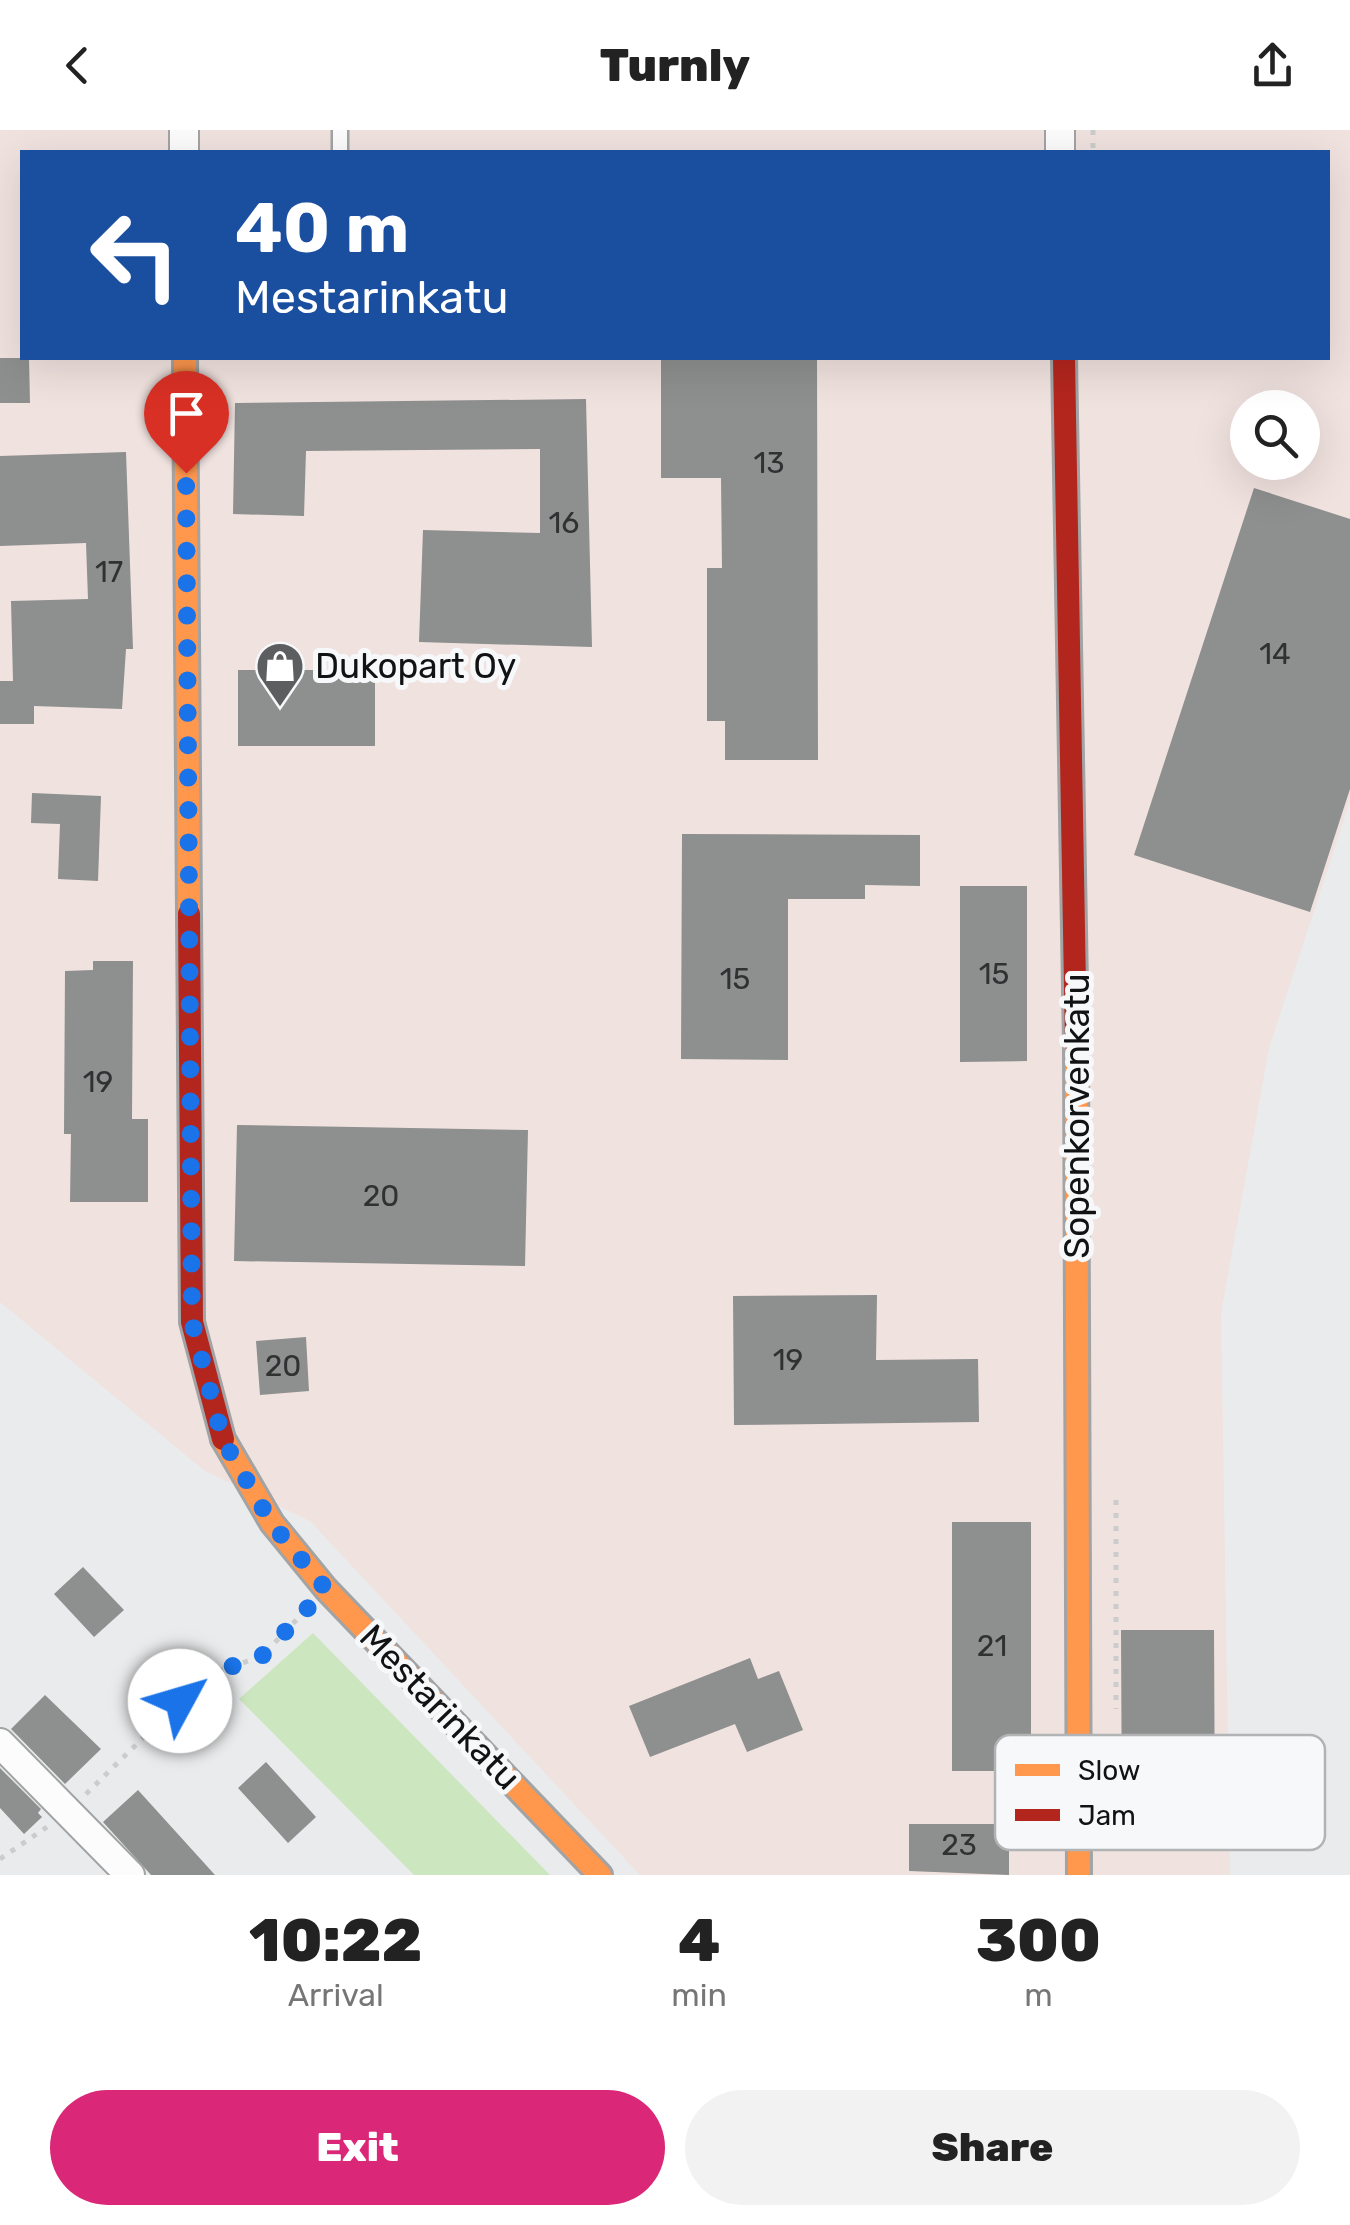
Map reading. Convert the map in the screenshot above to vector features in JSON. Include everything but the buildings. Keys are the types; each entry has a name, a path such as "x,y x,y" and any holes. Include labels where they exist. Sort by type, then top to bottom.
{"street":[{"name":"Mestarinkatu","path":"185,360 192,1322 223,1440 272,1524 326,1589 600,1875"},
{"name":"Sopenkorvenkatu","path":"1064,360 1076,962 1079,1735"},
{"path":"0,1743 130,1875"},
{"name":"Sopenkorvenkatu","path":"1079,1850 1079,1875"}],"path":[{"path":"0,1859 68,1812 208,1674 261,1657 326,1589"}],"shaded area":[{"path":"0,130 1350,130 1350,801 1269,1048 1221,1313 1228,1735 995,1735 995,1850 1230,1850 1230,1875 640,1875 310,1521 205,1471 0,1302"}],"green space":[{"path":"313,1633 550,1875 414,1875 239,1699"}],"traffic: slow":[{"path":"185,360 189,914"},
{"path":"1076,1044 1078,1735"},
{"path":"223,1439 272,1523 326,1589 600,1875"},
{"path":"1079,1850 1079,1875"}],"traffic: jam":[{"path":"1064,360 1076,1044"},
{"path":"189,914 192,1322 223,1439"}],"place":[{"name":"Dukopart Oy","path":"280,708"}],"route":[{"path":"180,1701 208,1674 261,1657 326,1589 272,1524 223,1440 192,1322 186,473"}]}
